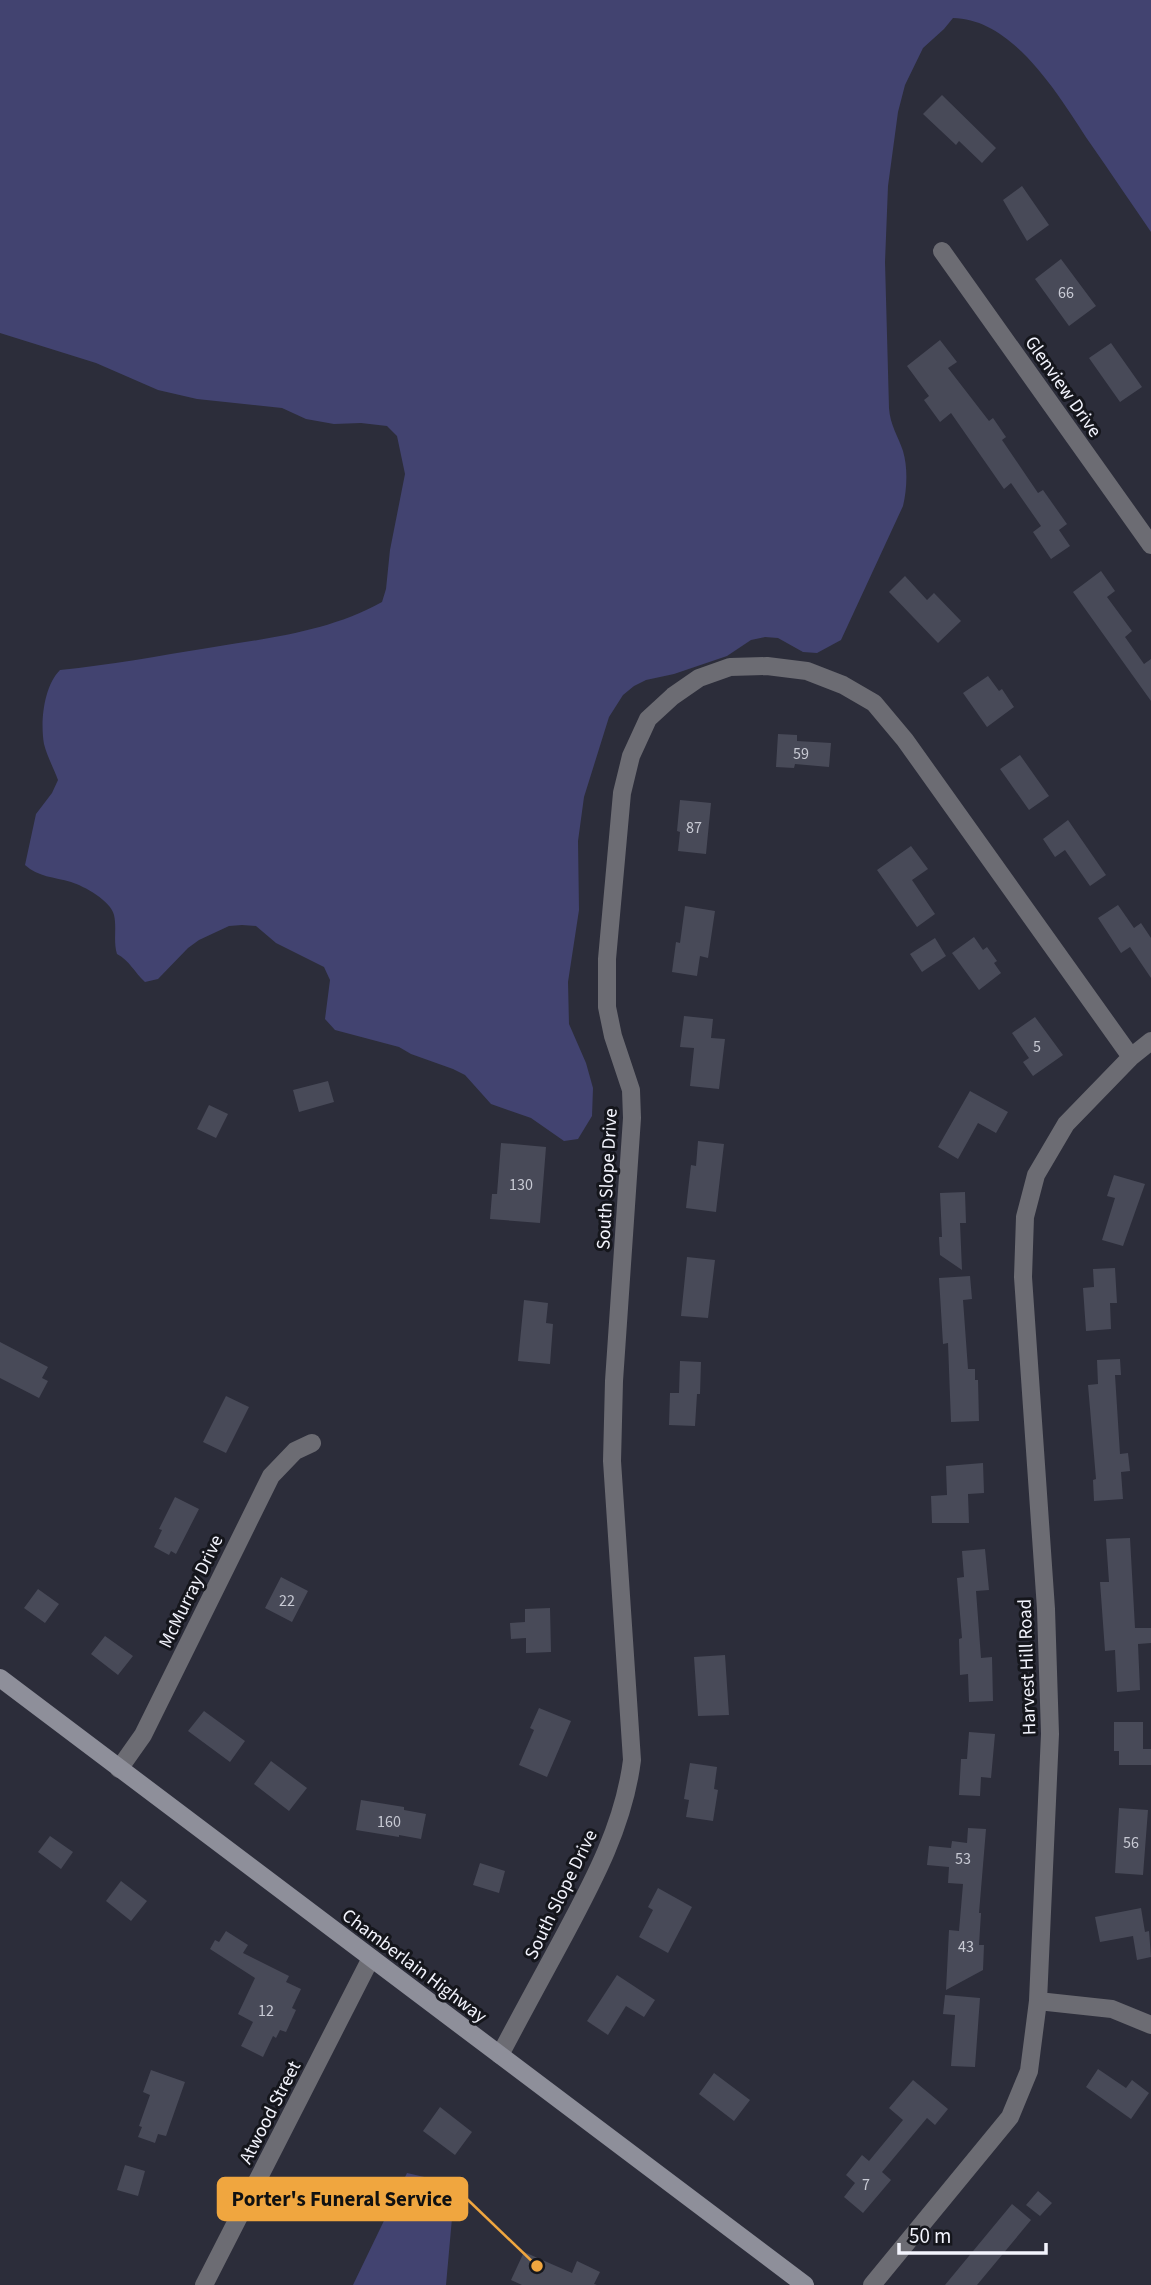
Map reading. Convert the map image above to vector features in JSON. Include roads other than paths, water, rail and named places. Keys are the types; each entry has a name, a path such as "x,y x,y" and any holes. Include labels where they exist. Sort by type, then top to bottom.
{"main road":[{"name":"Chamberlain Highway","path":"0,1678 805,2285"}],"street":[{"name":"Glenview Drive","path":"942,251 1151,545"},
{"name":"South Slope Drive","path":"500,2055 597,1874 620,1815 632,1760 612,1461 614,1381 632,1118 631,1090 613,1036 607,1007 607,959 622,793 631,757 648,719 673,696 699,678 730,667 767,666 807,671 843,684 874,703 905,740 1131,1057"},
{"name":"Harvest Hill Road","path":"872,2285 1010,2117 1029,2071 1038,2001 1050,1734 1046,1609 1023,1277 1026,1217 1036,1175 1066,1124 1131,1057 1151,1041"},
{"name":"McMurray Drive","path":"118,1769 142,1735 271,1476 295,1451 312,1443"},
{"name":"Atwood Street","path":"204,2285 371,1958"},
{"path":"1038,2001 1112,2009 1151,2025"}],"place":[{"name":"Porter's Funeral Service","path":"537,2266"}]}
